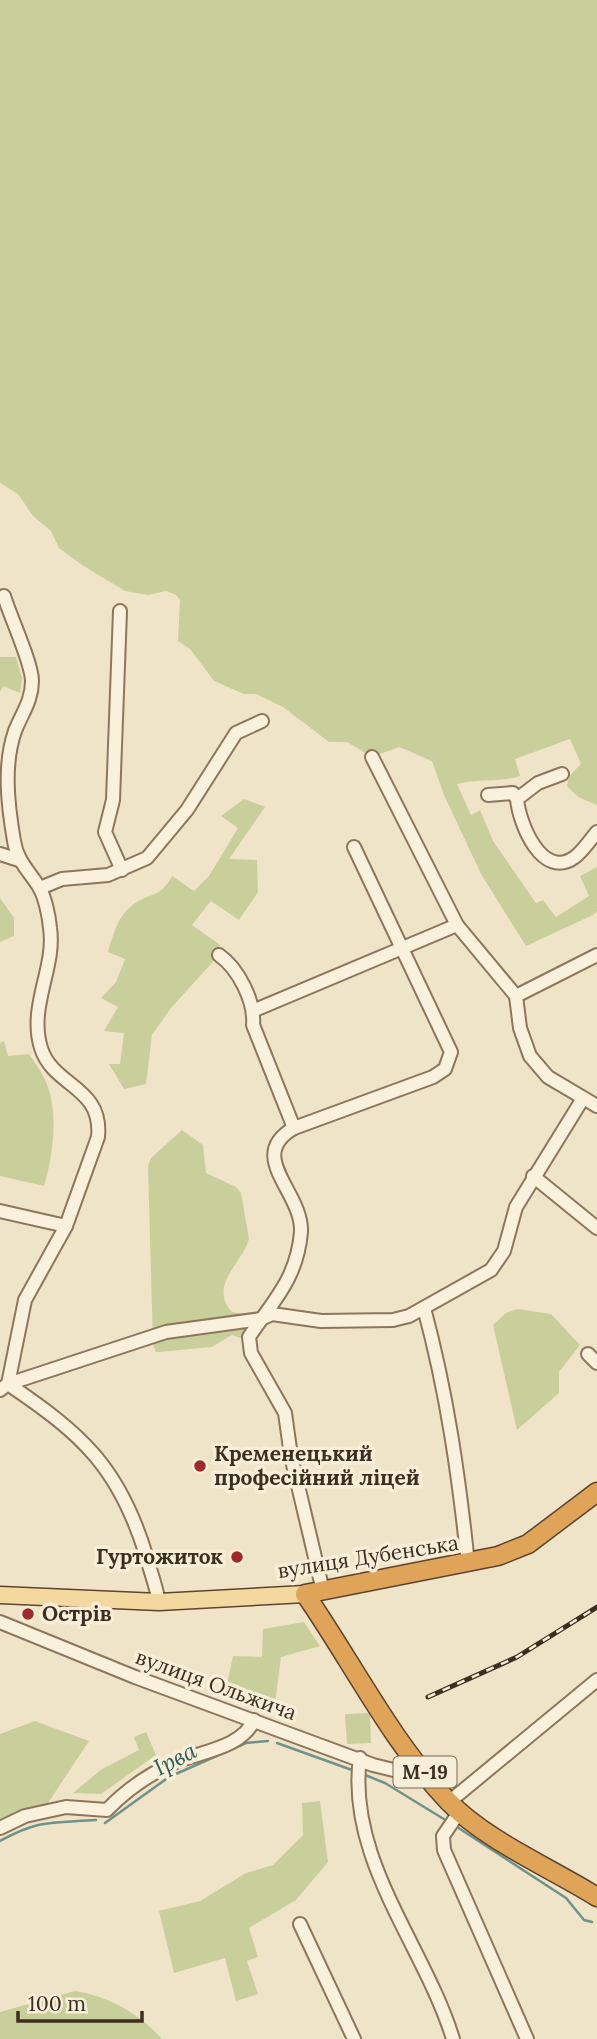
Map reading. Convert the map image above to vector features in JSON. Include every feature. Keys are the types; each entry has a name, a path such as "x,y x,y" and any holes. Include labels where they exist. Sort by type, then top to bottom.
{"highway":[{"name":"вулиця Дубенська","path":"314,1593 468,1564 528,1544 597,1492"},
{"name":"М-19","path":"314,1593 420,1765 454,1806 486,1831 597,1897"}],"main road":[{"name":"вулиця Дубенська","path":"4,1598 159,1602 314,1593"}],"street":[{"path":"4,596 32,678 30,701 15,731 8,763 14,842 19,860 40,888 50,928 51,949 37,1005 41,1048 57,1072 90,1101 99,1124 98,1137 66,1227 25,1300 4,1387"},
{"path":"120,611 113,800 104,832 122,870"},
{"path":"40,888 62,879 108,875 147,858 187,810 236,733 261,721"},
{"path":"372,757 457,925 516,996 520,1028 530,1056 548,1077 582,1100 597,1106"},
{"path":"517,799 538,783 562,774"},
{"path":"488,795 513,793 528,836 541,854 554,863 575,857 597,832"},
{"path":"314,1593 285,1413 251,1353 249,1337 284,1292 296,1262 301,1229 291,1192 278,1172 273,1150 277,1141 294,1128 422,1082 445,1069 450,1062 451,1052 354,847"},
{"path":"0,854 19,860"},
{"path":"254,1010 457,925"},
{"path":"219,955 230,963 254,1010 253,1026 294,1128"},
{"path":"516,996 597,955"},
{"path":"4,1387 166,1332 261,1319 272,1314 321,1321 393,1320 424,1308 491,1270 504,1251 516,1207 582,1100"},
{"path":"533,1176 597,1228"},
{"path":"0,1211 66,1227"},
{"path":"424,1308 446,1396 468,1564"},
{"path":"4,1387 84,1443 116,1480 141,1539 159,1602"},
{"name":"вулиця Ольжича","path":"1,1622 360,1758 406,1773 420,1765"},
{"path":"527,2039 444,1850 443,1836 454,1806 597,1680"},
{"path":"0,1828 25,1816 66,1807 107,1810 157,1772 229,1743 249,1730 254,1720"},
{"path":"360,1758 357,1780 361,1815 374,1860 453,2039"},
{"path":"300,1924 354,2039"}],"green space":[{"path":"0,0 597,0 597,805 578,797 567,786 569,776 581,764 570,739 515,759 520,776 457,784 471,815 480,810 493,841 536,903 543,900 556,917 589,896 580,876 597,867 597,911 593,915 526,946 481,874 444,795 432,761 399,747 372,757 347,742 329,742 283,707 256,694 244,694 214,681 190,649 178,641 180,600 176,595 166,591 148,595 125,591 82,565 59,548 51,531 33,516 18,494 0,483"},
{"path":"0,657 16,657 22,678 20,693 3,686 0,692"},
{"path":"244,799 265,807 229,859 257,860 258,892 239,920 211,901 192,925 220,945 219,955 171,1008 152,1035 146,1084 124,1089 109,1064 120,1064 124,1033 104,1031 118,1007 101,998 116,982 125,959 108,952 117,926 128,909 140,900 159,892 172,876 194,891 209,876 238,828 221,816"},
{"path":"0,898 14,918 14,936 0,942"},
{"path":"4,1041 8,1056 29,1054 50,1094 53,1134 44,1186 0,1176 0,1043"},
{"path":"182,1130 203,1145 206,1173 236,1187 241,1193 249,1239 229,1275 224,1293 232,1312 263,1317 246,1340 232,1335 212,1347 156,1352 153,1345 148,1166 151,1158"},
{"path":"518,1309 551,1314 580,1345 559,1372 559,1393 517,1430 493,1325 506,1313"},
{"path":"304,1622 320,1646 281,1657 274,1711 225,1694 233,1656 262,1657 263,1629"},
{"path":"370,1713 371,1743 347,1744 345,1714"},
{"path":"35,1721 89,1741 42,1812 0,1828 0,1734"},
{"path":"146,1732 156,1755 101,1794 73,1793 102,1769 139,1750 134,1737"},
{"path":"320,1801 328,1862 296,1900 249,1928 258,1957 247,1961 258,1994 236,2001 225,1958 174,1973 159,1911 200,1901 246,1873 273,1865 303,1835 302,1803"},
{"path":"75,1991 99,1997 134,2014 162,2039 0,2039 0,2012"}],"waterway":[{"name":"Ірва","path":"105,1823 169,1777 246,1743 268,1741"},
{"name":"Ірва","path":"277,1743 352,1770"},
{"name":"Ірва","path":"365,1775 385,1783 447,1821"},
{"name":"Ірва","path":"0,1841 37,1825 96,1820"},
{"name":"Ірва","path":"454,1825 566,1898 584,1920 592,1922"}],"railway":[{"path":"428,1697 517,1657 597,1607"}],"place":[{"name":"Кременецький професійний ліцей","path":"200,1466"},
{"name":"Гуртожиток","path":"237,1557"},
{"name":"Острів","path":"28,1614"}]}
